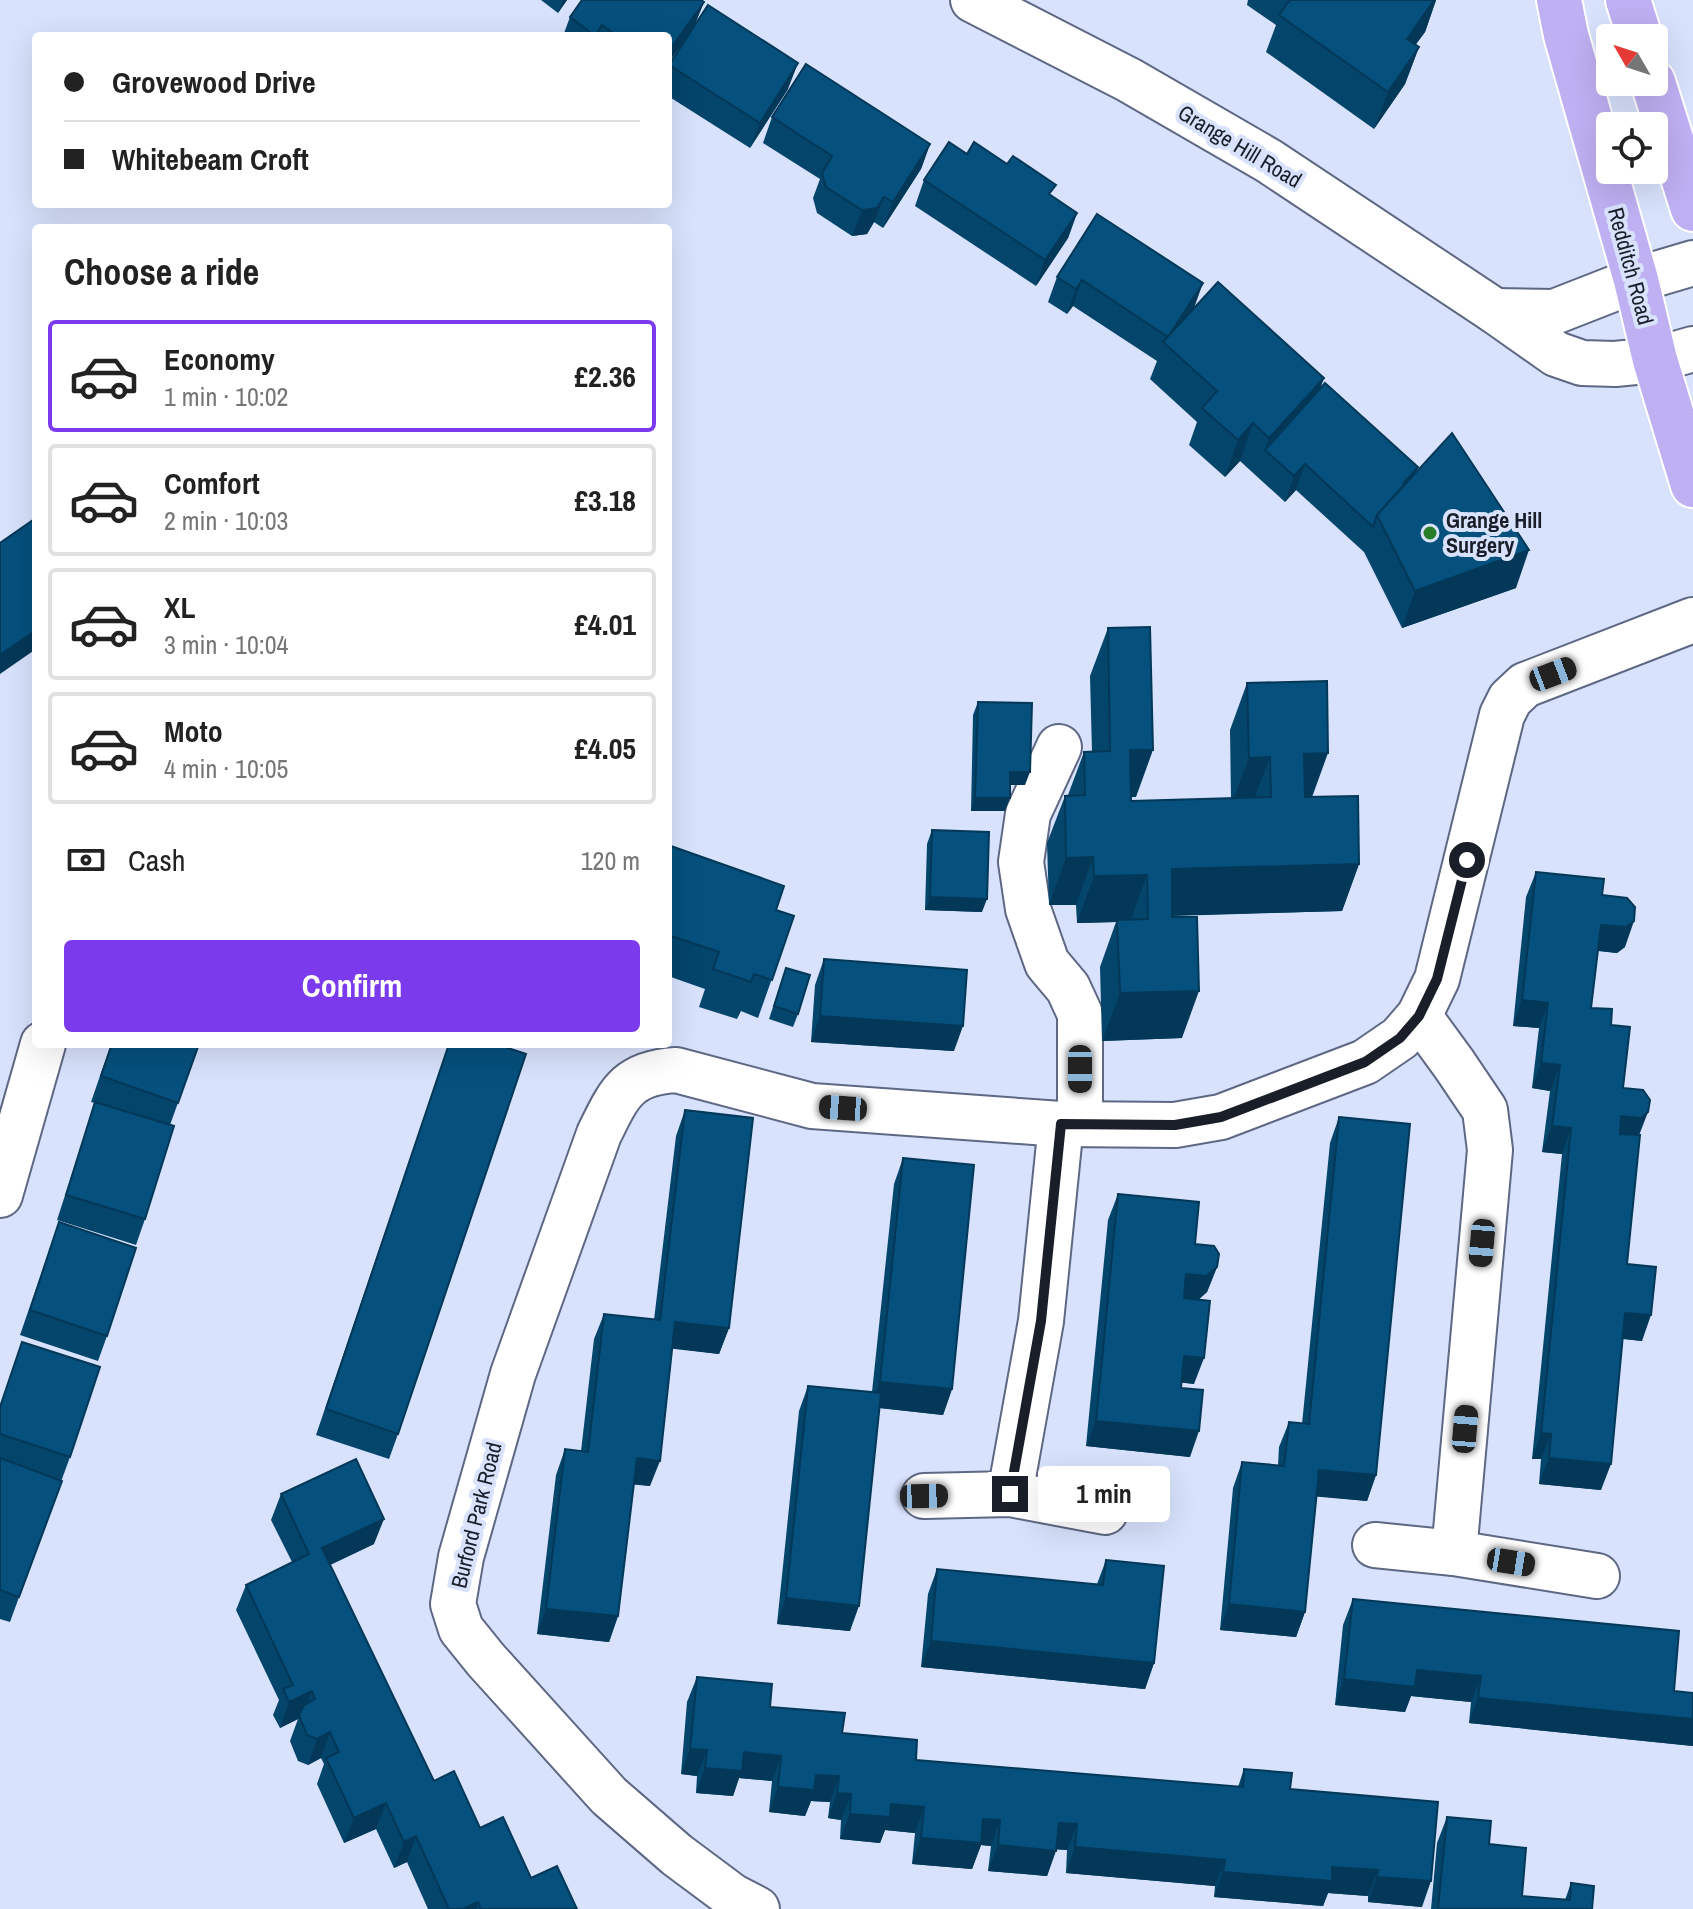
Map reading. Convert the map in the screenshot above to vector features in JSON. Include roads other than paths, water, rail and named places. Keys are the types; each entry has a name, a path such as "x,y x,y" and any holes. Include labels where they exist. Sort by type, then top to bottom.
{"highway":[{"name":"Redditch Road","path":"1559,0 1566,35 1636,280 1674,354 1693,485"},
{"path":"1628,0 1636,24"},
{"path":"1657,96 1693,209"}],"street":[{"name":"Grange Hill Road","path":"973,0 1129,80 1269,161 1556,354 1582,363 1615,364 1674,354"},
{"path":"1495,311 1554,312 1636,280 1693,263"},
{"path":"1070,1124 1175,1125 1221,1117 1365,1062 1400,1038 1419,1016 1437,979 1502,715 1510,699 1525,685 1693,620"},
{"path":"1010,1494 1041,1321 1070,1124 1080,1014 1068,988 1047,963 1028,909 1021,862 1028,814 1059,747"},
{"path":"1419,1016 1485,1110 1490,1150 1454,1553"},
{"path":"0,1195 42,1048"},
{"name":"Burford Park Road","path":"757,1909 732,1896 677,1855 609,1796 486,1660 461,1629 453,1604 461,1557 513,1374 599,1134 628,1085 654,1072 676,1070 812,1106 1070,1124"},
{"path":"924,1496 1010,1494 1105,1512"},
{"path":"1375,1545 1454,1553 1597,1576"}],"place":[{"name":"Grange Hill Surgery","path":"1430,533"}]}
